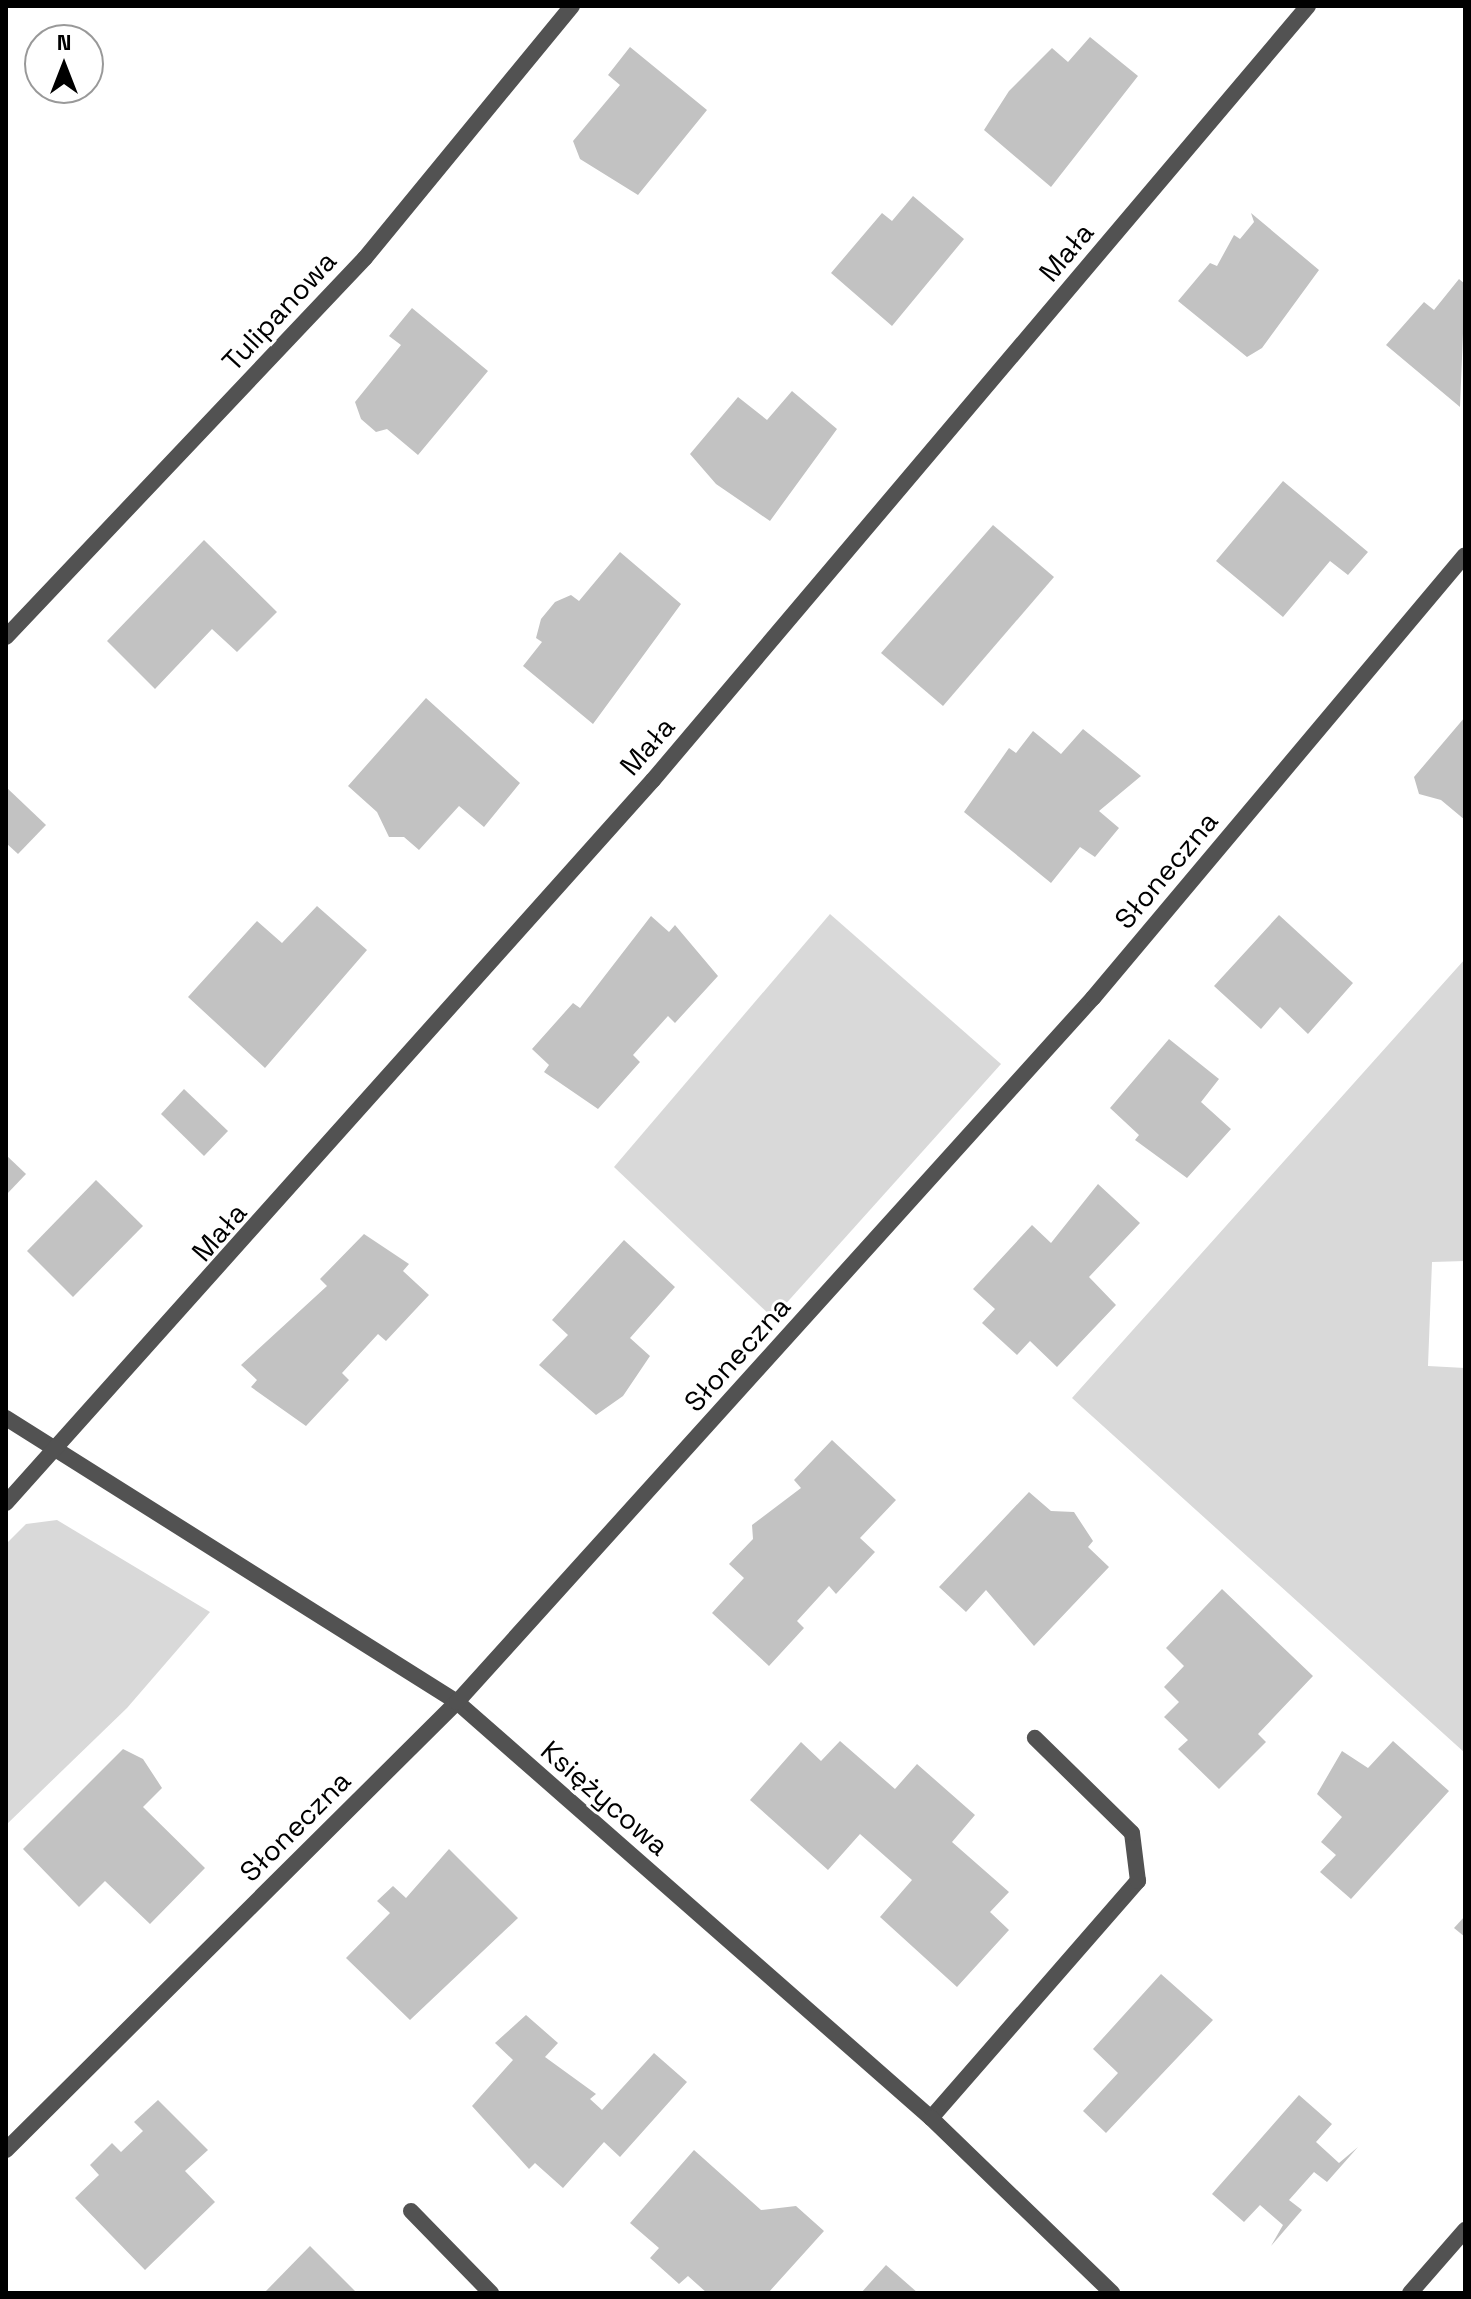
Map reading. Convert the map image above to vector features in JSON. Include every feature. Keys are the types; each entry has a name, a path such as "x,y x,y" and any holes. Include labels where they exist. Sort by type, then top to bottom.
{"street":[{"name":"Tulipanowa","path":"6,637 365,258 572,6"},
{"name":"Mała","path":"6,1503 60,1451 653,780 1308,6"},
{"name":"Słoneczna","path":"6,2150 457,1702 1093,998 1465,555"},
{"name":"Księżycowa","path":"6,1418 457,1702 931,2118 1112,2293"},
{"path":"931,2118 1138,1881 1132,1833 1035,1738"},
{"path":"411,2211 491,2293"},
{"path":"1410,2293 1465,2230"}],"shaded area":[{"path":"830,914 1001,1064 773,1318 614,1167"},
{"path":"1465,959 1465,1261 1432,1262 1428,1366 1465,1368 1465,1753 1072,1398"},
{"path":"57,1520 210,1612 127,1708 6,1825 6,1544 26,1524"}],"building":[{"path":"1090,37 1138,76 1051,187 984,130 1009,91 1052,48 1068,62"},
{"path":"630,47 707,110 638,195 580,159 573,141 620,85 608,75"},
{"path":"913,196 964,239 892,326 831,273 882,213 892,221"},
{"path":"1251,213 1319,270 1262,348 1247,357 1178,301 1210,263 1217,266 1234,235 1240,239 1254,222"},
{"path":"1459,279 1465,284 1460,407 1386,345 1424,302 1434,310"},
{"path":"412,308 488,371 418,455 387,429 376,432 361,419 355,402 401,345 389,336"},
{"path":"792,391 837,429 770,521 716,484 690,454 738,397 767,420"},
{"path":"1283,481 1368,552 1348,575 1330,561 1283,617 1216,561"},
{"path":"993,525 1054,577 943,706 881,653"},
{"path":"204,540 277,612 237,652 212,629 155,689 107,641"},
{"path":"620,552 681,604 593,724 523,666 542,642 536,638 541,619 555,602 571,595 579,601"},
{"path":"426,698 520,783 484,827 459,806 419,850 404,837 389,837 377,812 348,786"},
{"path":"1465,717 1465,820 1441,800 1419,794 1414,777"},
{"path":"1083,729 1141,776 1099,811 1119,828 1095,857 1080,847 1051,883 964,812 1009,748 1016,753 1033,731 1061,754"},
{"path":"6,787 46,825 18,854 6,843"},
{"path":"317,906 367,950 265,1068 188,997 257,921 282,943"},
{"path":"1279,915 1353,983 1308,1034 1280,1007 1261,1029 1214,986"},
{"path":"651,916 669,932 675,925 718,976 675,1023 668,1016 633,1055 640,1062 598,1109 544,1072 549,1065 532,1049 573,1003 580,1008"},
{"path":"1169,1039 1219,1079 1201,1102 1231,1129 1187,1178 1135,1140 1139,1135 1110,1108"},
{"path":"184,1089 228,1131 204,1156 161,1114"},
{"path":"6,1155 26,1174 6,1195"},
{"path":"96,1180 143,1226 73,1297 27,1251"},
{"path":"1098,1184 1140,1223 1089,1277 1116,1305 1057,1367 1030,1341 1017,1355 982,1323 995,1309 973,1289 1032,1225 1051,1243"},
{"path":"364,1234 409,1264 403,1271 429,1295 386,1341 378,1334 342,1373 349,1380 306,1426 251,1387 257,1380 241,1365 327,1286 320,1279"},
{"path":"624,1240 675,1287 630,1338 650,1356 623,1396 596,1415 539,1365 568,1335 552,1320"},
{"path":"832,1440 896,1500 860,1538 875,1552 836,1594 829,1586 797,1621 804,1628 769,1666 712,1613 744,1578 729,1564 753,1539 752,1525 801,1488 794,1480"},
{"path":"1029,1492 1051,1511 1074,1512 1093,1541 1088,1547 1109,1567 1034,1646 986,1590 966,1612 939,1587"},
{"path":"1222,1589 1313,1676 1258,1734 1266,1742 1219,1789 1178,1749 1188,1740 1164,1717 1179,1702 1164,1687 1184,1666 1166,1648"},
{"path":"840,1741 895,1789 917,1764 975,1815 952,1842 1009,1892 990,1912 1009,1930 957,1987 880,1917 912,1880 860,1834 828,1870 750,1800 801,1742 821,1761"},
{"path":"1393,1741 1449,1791 1351,1899 1320,1872 1336,1855 1321,1842 1342,1817 1317,1794 1342,1751 1368,1768"},
{"path":"123,1749 143,1759 162,1788 143,1807 205,1868 150,1924 105,1881 79,1907 23,1849"},
{"path":"449,1849 518,1918 410,2020 346,1958 390,1913 377,1901 393,1886 406,1898"},
{"path":"1465,1916 1465,1937 1454,1928"},
{"path":"1161,1974 1213,2020 1106,2133 1083,2111 1118,2073 1093,2049"},
{"path":"526,2015 558,2043 545,2057 596,2094 590,2099 602,2110 654,2053 687,2082 620,2157 604,2142 563,2188 535,2163 529,2169 472,2106 513,2060 495,2043"},
{"path":"1299,2095 1332,2124 1316,2142 1339,2163 1358,2147 1327,2182 1314,2172 1289,2200 1302,2210 1271,2246 1283,2225 1260,2205 1244,2222 1212,2194"},
{"path":"158,2100 208,2150 185,2171 215,2202 145,2270 75,2198 99,2175 90,2165 112,2143 121,2152 143,2131 134,2122"},
{"path":"694,2150 761,2210 796,2206 824,2231 768,2293 707,2293 688,2276 679,2284 650,2258 659,2248 630,2223"},
{"path":"310,2246 357,2293 264,2293"},
{"path":"886,2265 918,2293 861,2293"}]}
